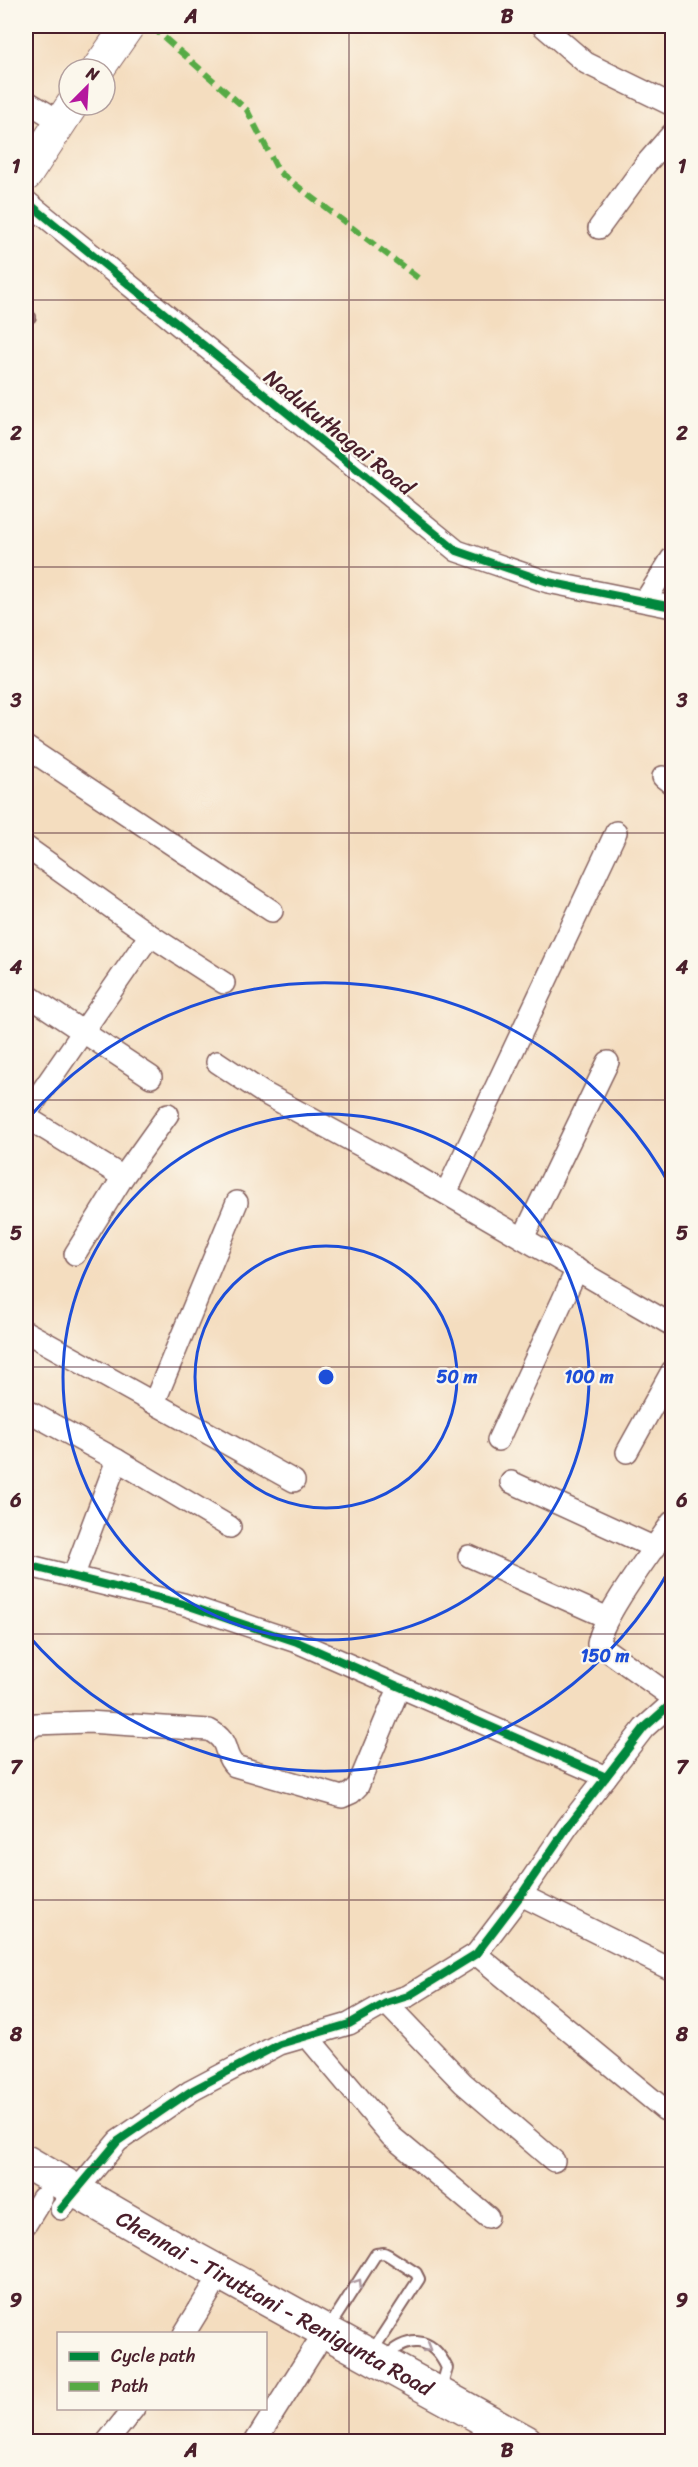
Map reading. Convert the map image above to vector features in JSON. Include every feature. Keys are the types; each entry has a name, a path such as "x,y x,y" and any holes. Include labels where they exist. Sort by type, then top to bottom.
{"highway":[{"name":"Chennai - Tiruttani - Renigunta Road","path":"26,2163 46,2202 212,2290 321,2339 375,2359 526,2442"},
{"name":"Chennai - Tiruttani - Renigunta Road","path":"46,2202 321,2339 485,2442"}],"main road":[{"path":"106,57 128,26"},
{"path":"26,175 64,117"}],"street":[{"path":"543,26 586,63 672,105"},
{"path":"26,101 57,110"},
{"path":"599,228 645,165 672,134"},
{"name":"Nadukuthagai Road","path":"26,201 458,551 548,582 672,607"},
{"path":"645,601 672,558"},
{"path":"26,747 272,911"},
{"path":"446,1193 616,832"},
{"path":"26,847 150,935 224,983"},
{"path":"123,1178 26,1115 150,935"},
{"path":"26,994 152,1077"},
{"path":"217,1062 262,1092 446,1193 672,1325"},
{"path":"523,1238 608,1062"},
{"path":"75,1254 123,1178 168,1114"},
{"path":"154,1403 237,1202"},
{"path":"498,1440 577,1269"},
{"path":"26,1332 294,1481"},
{"path":"627,1452 672,1371"},
{"path":"26,1410 117,1460 230,1527"},
{"path":"74,1577 117,1460"},
{"path":"511,1482 655,1548"},
{"path":"672,1522 608,1618 599,1635 598,1644 672,1697"},
{"path":"470,1556 608,1618"},
{"path":"26,1565 183,1604 297,1642 606,1777"},
{"path":"26,1731 36,1724 88,1722 209,1730 219,1735 225,1743 229,1760 235,1766 342,1797 351,1793 358,1786 399,1688"},
{"path":"46,2202 118,2141 191,2091 280,2044 349,2024 386,2003 408,1996 476,1954 521,1895 568,1826 644,1728 672,1703"},
{"path":"521,1895 672,1970"},
{"path":"476,1954 664,2110"},
{"path":"386,2003 463,2083 554,2161"},
{"path":"308,2036 391,2136 488,2217"},
{"path":"185,2332 212,2290"},
{"path":"255,2442 321,2339"},
{"path":"107,2442 133,2410"}],"lane":[{"path":"321,2339 376,2254 388,2254 417,2273 419,2279 375,2359"}],"marked path":[{"path":"151,26 247,110 279,172 422,281"}],"cycle path":[{"path":"26,201 457,551 548,582 672,607"},
{"path":"26,1565 183,1604 297,1642 606,1777"},
{"path":"61,2209 118,2141 191,2091 280,2044 349,2024 386,2003 408,1996 476,1954 521,1895 568,1826 644,1728 672,1703"}]}
